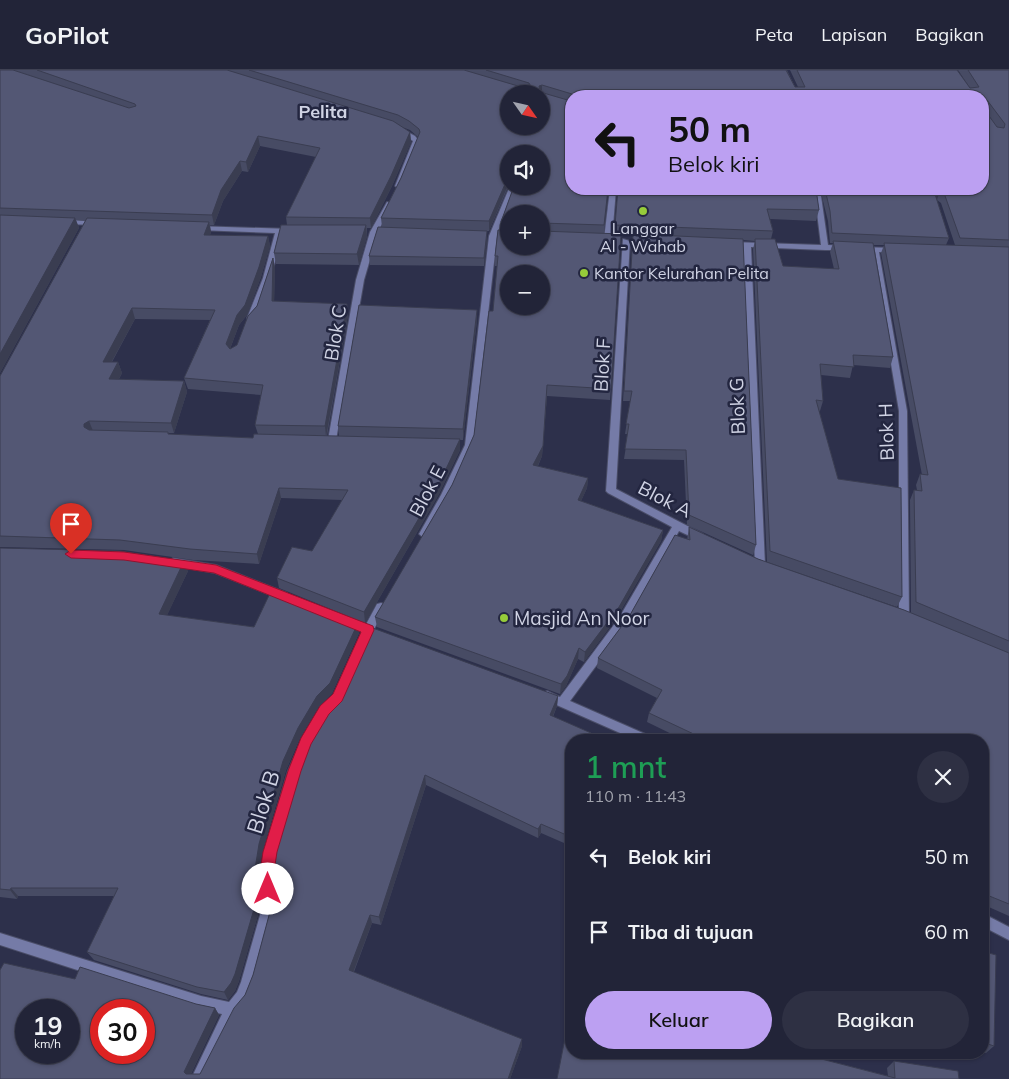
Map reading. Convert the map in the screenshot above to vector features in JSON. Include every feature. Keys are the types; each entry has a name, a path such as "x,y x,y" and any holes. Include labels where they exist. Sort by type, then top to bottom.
{"street":[{"name":"Blok C","path":"322,440 336,441 360,280 374,232 397,188 416,141 407,133 396,128"},
{"name":"Blok E","path":"417,546 446,495 464,445 497,236 509,195"},
{"path":"608,239 612,195"},
{"path":"817,195 825,248"},
{"path":"58,222 107,224"},
{"path":"83,232 88,223"},
{"path":"193,228 298,232"},
{"path":"245,326 253,316 270,269 280,231"},
{"path":"364,232 384,232"},
{"path":"483,236 497,236"},
{"path":"599,239 635,241"},
{"name":"Blok F","path":"611,491 626,241"},
{"path":"719,244 904,250"},
{"name":"Blok G","path":"747,245 760,564"},
{"name":"Blok H","path":"875,249 903,411 904,616"},
{"name":"Blok A","path":"611,491 710,542"},
{"path":"564,702 623,621 677,526"},
{"path":"160,560 216,569 296,601"},
{"name":"Blok B","path":"198,1079 232,1009 242,997 248,982 270,901 266,878 270,852 294,771 306,742 325,710 338,697 368,630 388,596"},
{"path":"536,692 564,702 635,734"},
{"path":"989,923 1009,934"},
{"path":"0,940 201,1003 232,1009"}],"building":[{"path":"0,70 13,70 129,108 136,106 135,104 37,70 227,70 393,121 410,132 370,218 286,217 320,148 258,136 246,162 240,161 221,190 212,215 0,208"},
{"path":"249,70 464,70 515,85 500,85 500,135 550,135 550,95 565,99 565,195 607,195 604,225 550,223 550,205 507,205 511,195 550,195 550,145 500,145 500,195 489,221 381,218 401,178 420,132 419,129 398,115"},
{"path":"486,70 786,70 795,87 805,87 797,70 957,70 970,88 979,87 968,70 1009,70 1009,240 960,238 945,195 989,195 989,116 997,127 1004,128 1005,124 989,103 989,90 565,90 565,92 550,87 550,85 530,85 529,83"},
{"path":"618,195 817,195 819,210 767,209 773,231 615,225"},
{"path":"826,195 935,195 949,238 832,233"},
{"path":"0,215 75,218 0,354"},
{"path":"87,218 209,222 204,235 268,236 245,305 237,315 226,344 230,349 237,345 248,316 257,306 273,258 272,301 347,304 325,426 255,425 263,385 184,378 215,310 132,308 103,362 118,362 109,379 184,381 171,423 89,421 84,424 84,427 89,430 168,432 168,434 253,438 254,434 460,439 439,484 364,612 277,578 292,547 312,551 348,490 279,488 257,554 190,549 120,540 0,536 0,376"},
{"path":"281,225 366,225 357,254 274,253"},
{"path":"378,227 487,231 484,258 369,256"},
{"path":"498,230 500,230 500,255 550,255 550,231 621,234 611,389 547,385 543,446 533,465 588,478 578,500 663,530 619,607 585,652 579,648 567,676 561,684 375,617 452,485 474,435 489,311 493,311 498,256 495,256"},
{"path":"633,234 743,239 756,545 689,515 686,450 625,449 629,424 626,424 632,391 624,391"},
{"path":"755,239 775,239 783,266 839,269 833,241 873,243 893,357 853,355 854,367 820,364 823,401 816,400 838,479 901,488 902,597 770,551"},
{"path":"884,243 1009,247 1009,641 916,602 914,490 922,491 920,474 928,475"},
{"path":"359,305 477,310 463,429 338,426"},
{"path":"689,527 758,559 904,610 1009,653 1009,904 989,896 989,734 694,734 649,713 662,690 598,658 630,615 675,535 690,540"},
{"path":"0,548 120,551 184,561 159,614 254,627 272,589 358,623 330,683 317,696 298,728 283,761 259,844 255,869 259,892 235,974 224,992 197,987 87,952 118,888 0,889"},
{"path":"370,627 558,696 550,715 591,733 565,734 565,834 541,824 538,829 425,775 379,917 370,915 349,970 522,1039 508,1079 0,1079 0,970 4,963 75,979 80,967 196,1004 215,1008 184,1072 186,1074 200,1074 234,1008 245,995 253,975 275,893 271,869 275,844 299,762 310,735 328,704 342,691"},
{"path":"989,953 996,955 994,1046 989,1044"},
{"path":"565,1038 565,1059 821,1059 895,1078 894,1061 958,1071 959,1079 557,1079"}],"place":[{"name":"Langgar Al - Wahab","path":"643,211"},
{"name":"Kantor Kelurahan Pelita","path":"584,273"},
{"name":"Masjid An Noor","path":"504,618"}],"district":[{"name":"Pelita","path":"323,111"}],"route":[{"path":"71,554 124,556 216,569 368,630 338,697 325,710 306,742 294,771 270,852 266,878 268,889"}]}
